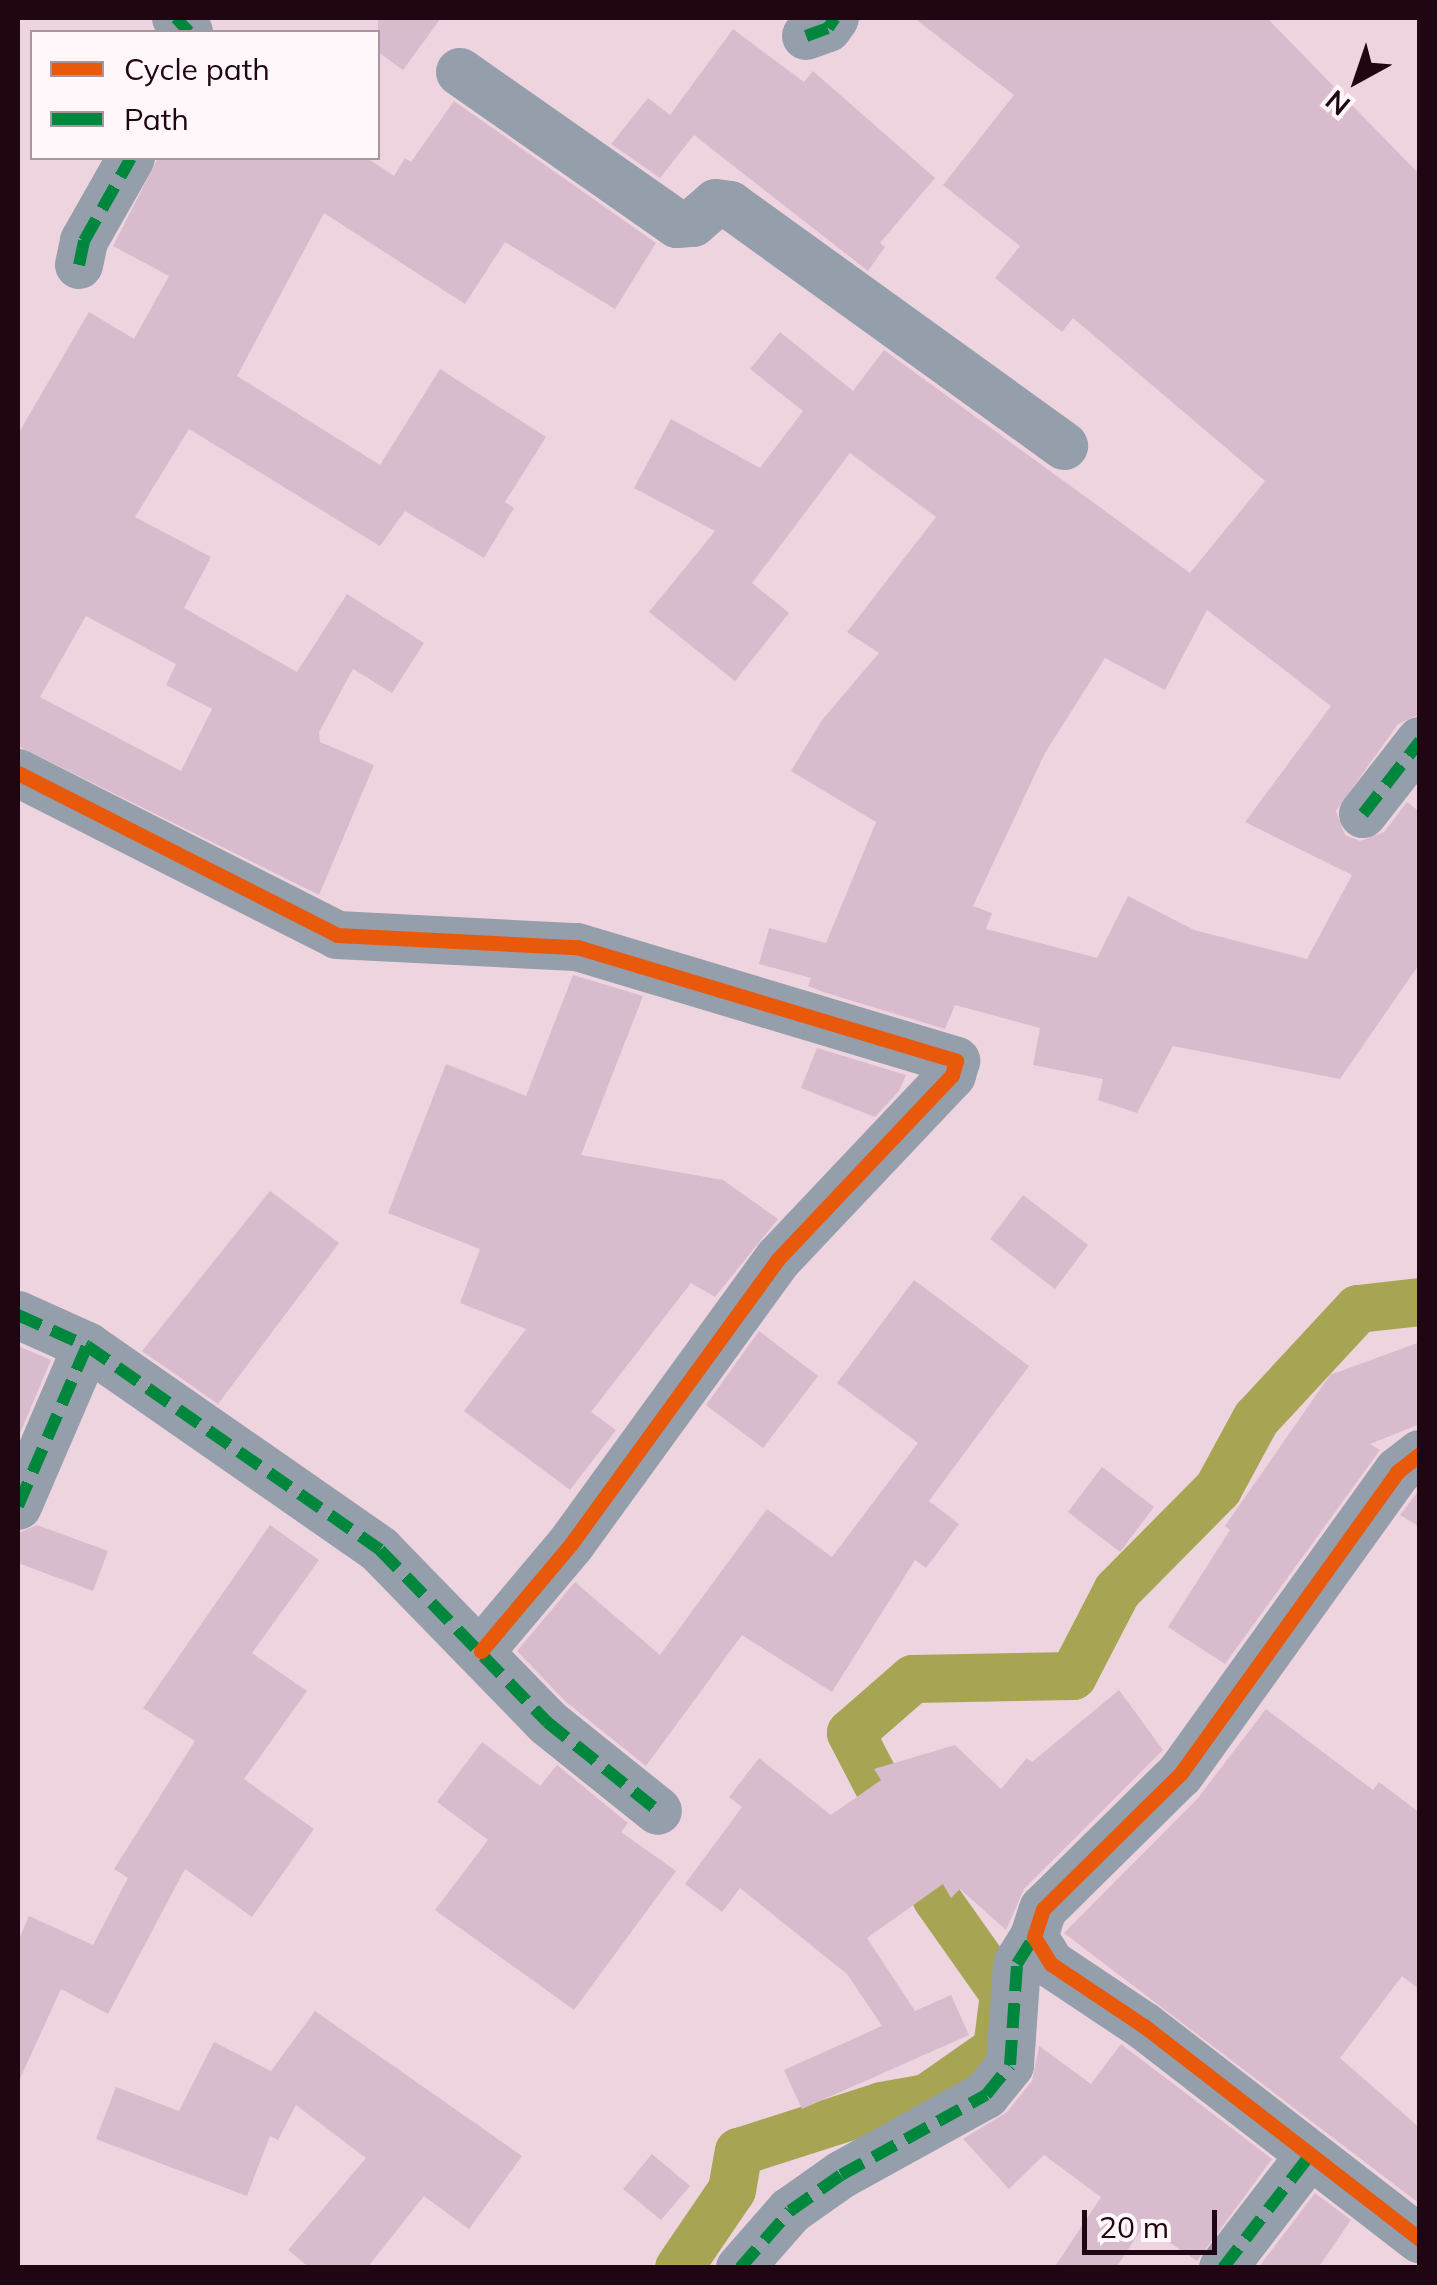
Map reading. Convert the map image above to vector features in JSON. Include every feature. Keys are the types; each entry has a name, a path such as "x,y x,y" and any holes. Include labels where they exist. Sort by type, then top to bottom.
{"street":[{"path":"460,72 677,224 693,223 716,203 730,204 1064,446"},
{"path":"80,264 84,241 129,160"},
{"path":"1364,814 1420,742"},
{"path":"18,773 337,935 577,947 956,1061 952,1075 778,1259 571,1544 482,1651"},
{"path":"18,1315 88,1346 380,1550 547,1722 658,1811"},
{"path":"18,1506 88,1346"},
{"path":"740,2268 790,2211 986,2095 1010,2066 1017,1964 1034,1937 1043,1909 1180,1774 1398,1472 1420,1454"},
{"path":"1034,1937 1051,1964 1144,2026 1420,2238"},
{"path":"1223,2268 1310,2156"}],"building":[{"path":"378,18 441,18 403,70 380,53"},
{"path":"914,18 1267,18 1420,175 1420,714 1398,724 1336,811 1345,835 1360,841 1384,832 1407,802 1420,812 1420,963 1340,1079 1173,1046 1137,1113 1098,1100 1103,1079 1033,1065 1040,1028 955,1005 945,1029 823,992 808,986 811,978 759,964 769,928 826,943 876,822 791,771 822,720 879,653 847,632 936,517 850,453 752,583 789,613 735,681 649,612 715,531 634,488 671,419 760,468 803,411 750,369 780,332 853,391 884,350 1190,573 1265,481 1073,318 1062,332 995,278 1020,246 943,185 1014,95","holes":["1207,610 1331,706 1245,822 1352,875 1307,959 1194,930 1128,896 1097,958 986,929 992,913 973,906 1045,753 1105,658 1165,690"]},
{"path":"733,29 804,82 813,71 935,178 880,243 885,247 868,271 694,135 660,178 611,144 648,98 670,115"},
{"path":"454,101 656,243 615,309 505,242 465,304 324,213 237,376 380,465 440,369 546,437 505,502 514,508 484,558 405,511 380,546 189,429 135,517 211,557 184,608 297,672 347,594 424,643 392,693 353,669 319,732 320,742 374,765 319,895 18,746 18,434 89,312 134,339 169,276 113,246 157,160 370,160 394,176 405,158 411,162","holes":["86,616 176,664 166,685 212,709 181,771 40,697"]},
{"path":"573,975 643,996 581,1155 723,1180 778,1219 715,1297 691,1283 591,1412 616,1430 570,1490 464,1411 526,1329 460,1303 480,1249 388,1213 446,1064 526,1096"},
{"path":"817,1048 906,1075 899,1091 875,1117 801,1088"},
{"path":"270,1191 339,1243 218,1404 142,1351"},
{"path":"1023,1195 1088,1245 1055,1289 990,1239"},
{"path":"914,1280 1029,1366 929,1501 959,1524 926,1568 915,1560 832,1692 742,1635 646,1766 566,1702 517,1651 575,1582 660,1655 767,1509 832,1557 918,1443 837,1383"},
{"path":"759,1331 818,1376 763,1448 706,1405"},
{"path":"1420,1342 1420,1424 1370,1444 1380,1450 1225,1664 1168,1627 1230,1530 1225,1526 1330,1375"},
{"path":"18,1346 51,1360 18,1438"},
{"path":"1102,1467 1154,1507 1120,1552 1068,1512"},
{"path":"1420,1489 1420,1527 1400,1515"},
{"path":"37,1525 108,1551 93,1591 18,1563 18,1533"},
{"path":"270,1525 319,1560 252,1653 307,1691 244,1779 314,1829 252,1917 185,1869 108,2014 61,1989 18,2083 18,1941 29,1916 93,1945 128,1878 114,1869 195,1741 143,1708"},
{"path":"1119,1690 1163,1750 1024,1889 1006,1930 960,1889 951,1898 943,1884 867,1938 915,2011 951,1995 969,2035 802,2109 784,2070 882,2026 847,1974 740,1888 722,1912 685,1884 742,1807 729,1797 759,1758 831,1815 881,1780 874,1769 955,1745 1001,1789 1027,1758 1032,1762"},
{"path":"1266,1709 1373,1790 1379,1782 1420,1813 1420,1990 1402,1976 1340,2058 1420,2128 1420,2204 1064,1933 1198,1798"},
{"path":"482,1742 540,1786 557,1765 628,1823 621,1832 676,1871 574,2010 435,1910 488,1840 437,1802"},
{"path":"315,2011 522,2156 469,2229 424,2196 367,2268 310,2268 288,2250 366,2158 296,2105 278,2140 270,2136 247,2196 96,2139 116,2087 179,2111 214,2042 271,2071"},
{"path":"1121,2044 1272,2159 1197,2261 1144,2225 1116,2268 1054,2268 1101,2197 1044,2155 1009,2189 963,2139 1007,2112 1032,2081 1039,2046 1091,2084"},
{"path":"652,2154 690,2186 661,2220 623,2189"},
{"path":"1315,2193 1351,2220 1318,2268 1258,2268"}],"waterway":[{"path":"679,2268 732,2190 739,2152 882,2106 927,2098 997,2049 1004,1994 937,1899 851,1733 913,1679 1073,1676 1117,1591 1218,1489 1256,1419 1358,1309 1420,1302"}],"marked path":[{"path":"176,18 187,30"},
{"path":"806,36 828,28 835,18"},
{"path":"79,265 84,241 130,160"},
{"path":"1363,814 1420,741"},
{"path":"18,1315 87,1346 380,1550 547,1722 658,1811"},
{"path":"18,1506 87,1346"},
{"path":"740,2268 790,2211 841,2175 986,2095 1010,2065 1017,1964 1034,1937"},
{"path":"1223,2268 1310,2155"}],"cycle path":[{"path":"18,773 337,935 577,947 956,1061 952,1075 778,1259 571,1544 481,1651"},
{"path":"1420,1454 1398,1471 1180,1774 1043,1909 1034,1937 1051,1964 1144,2026 1420,2239"}]}
